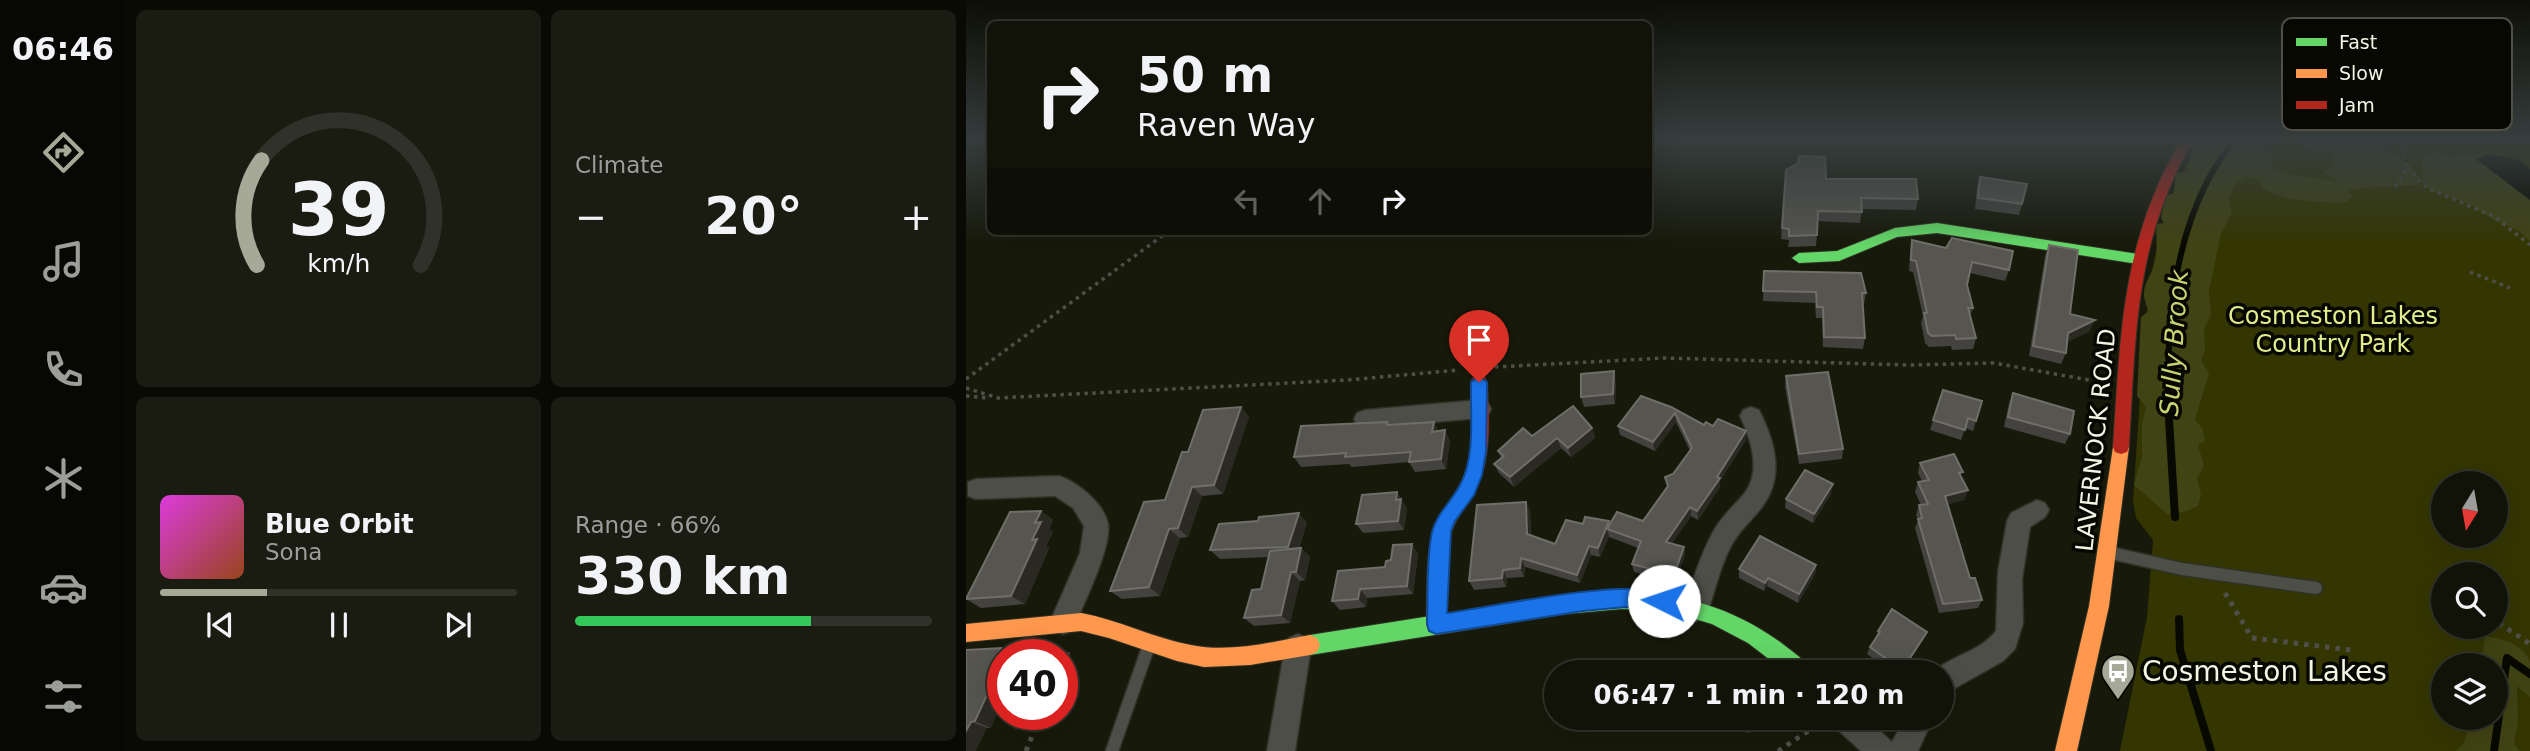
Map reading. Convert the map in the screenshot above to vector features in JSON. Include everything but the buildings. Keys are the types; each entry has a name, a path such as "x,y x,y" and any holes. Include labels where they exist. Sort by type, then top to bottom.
{"street":[{"name":"LAVERNOCK ROAD","path":"2066,751 2075,720 2108,553 2120,459 2138,259 2167,175"},
{"path":"1799,258 1839,257 1895,233 1937,228 2138,259"},
{"path":"1436,624 1441,531 1447,517 1468,489 1473,475 1480,409 1477,373"},
{"path":"1365,419 1480,409"},
{"path":"1696,609 1716,550 1727,531 1757,496 1764,478 1762,440 1751,416"},
{"path":"976,489 1059,486 1081,501 1096,524 1092,552 1063,622"},
{"path":"1954,671 1987,656 2001,646 2010,629 2010,578 2019,521 2037,509"},
{"path":"966,633 1063,622 1099,625 1192,655 1215,657 1298,647 1583,602 1626,598 1664,601 1734,622 1765,641 1787,660"},
{"path":"1281,751 1298,647"},
{"path":"1859,730 1882,751"},
{"path":"1903,751 1913,730"}],"lane":[{"path":"2108,553 2182,569 2316,588"},
{"path":"1112,751 1150,642"}],"path":[{"path":"2395,187 2403,175"},
{"path":"2414,175 2427,188 2495,217 2530,245"},
{"path":"966,379 1164,235"},
{"path":"2470,272 2510,288"},
{"path":"966,396 998,398 1477,373 1665,358 1909,365 1994,363 2126,386"},
{"path":"966,388 998,398"},
{"path":"2217,592 2227,593 2252,638 2351,650"},
{"path":"2508,629 2530,644"},
{"path":"1026,751 1035,730"},
{"path":"1778,751 1810,730"}],"green space":[{"path":"2176,175 2291,175 2334,182 2337,180 2329,175 2419,176 2418,184 2349,190 2352,196 2347,202 2314,202 2283,197 2262,189 2259,179 2246,177 2236,183 2229,199 2232,213 2221,234 2209,291 2211,314 2204,329 2205,351 2201,360 2209,374 2195,419 2203,430 2205,441 2198,445 2204,466 2197,478 2201,494 2198,506 2184,512 2167,514 2134,485 2142,456 2142,424 2146,407 2137,396 2141,317 2149,311 2144,289 2156,258 2157,224 2164,223 2161,217 2166,196 2174,193"},
{"name":"Cosmeston Lakes Country Park","path":"2182,175 2530,175 2530,751 2120,751 2147,617 2153,540 2136,518 2133,501 2147,305 2156,248"},
{"path":"2422,175 2519,175 2530,182 2530,241 2518,230 2496,221 2471,205 2431,190 2423,183"},
{"path":"2485,639 2498,639 2519,647 2528,657 2530,697 2517,686 2518,721 2514,744 2520,751 2456,751 2464,743 2467,730 2508,730 2508,653 2483,652"}],"shaded area":[{"path":"2497,175 2530,175 2530,200"}],"waterway":[{"name":"Sully Brook","path":"2168,403 2171,319 2179,261 2196,206 2211,175"},
{"name":"Sully Brook","path":"2168,403 2175,517"},
{"name":"Sully Brook","path":"2179,619 2180,650 2211,751"},
{"path":"2494,751 2507,658 2530,674"}],"traffic: fast":[{"path":"1799,258 1839,256 1895,233 1937,228 2138,259"},
{"path":"1310,645 1565,604 1621,600 1675,604 1716,616 1767,644 1786,660"}],"traffic: slow":[{"path":"2066,751 2099,606 2121,447"},
{"path":"966,633 1081,622 1204,657 1250,655 1310,645"}],"traffic: jam":[{"path":"2121,447 2129,328 2137,269 2143,240 2169,175"},
{"path":"1436,624 1437,562 1441,538 1446,521 1467,489 1477,464 1480,437 1479,382"}],"place":[{"name":"Cosmeston Lakes","path":"2118,701"}],"route":[{"path":"1479,382 1480,409 1473,475 1468,489 1447,517 1441,531 1436,624 1583,602 1626,598 1664,601"}]}
